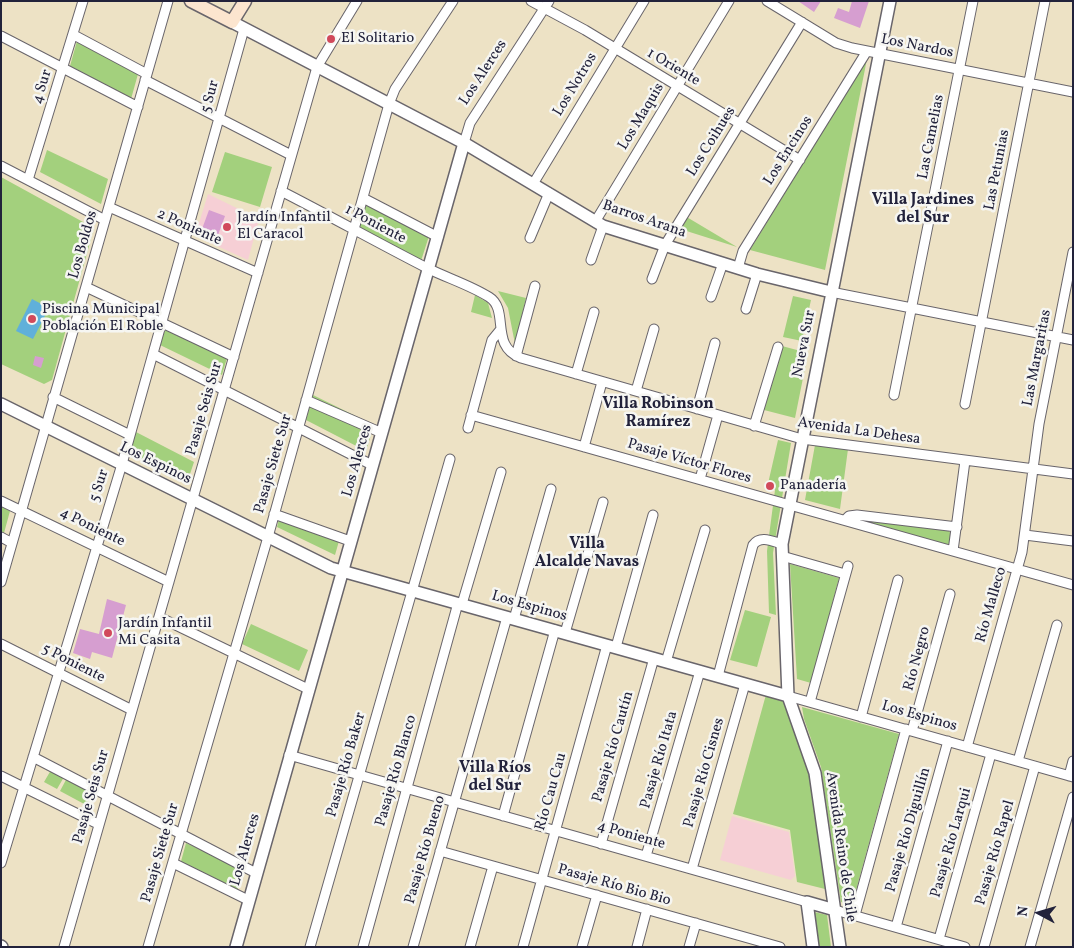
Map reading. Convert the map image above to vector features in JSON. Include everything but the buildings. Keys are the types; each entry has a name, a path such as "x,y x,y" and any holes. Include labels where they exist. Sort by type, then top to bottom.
{"main road":[{"name":"Barros Arana","path":"191,1 232,22"},
{"path":"232,22 244,1"}],"street":[{"name":"4 Sur","path":"28,180 83,1"},
{"name":"Los Boldos","path":"1,582 168,1"},
{"name":"Pasaje Seis Sur","path":"64,947 106,795 194,500 316,67 357,1"},
{"name":"Pasaje Siete Sur","path":"148,947 268,537 389,104 395,90 453,1"},
{"name":"1 Oriente","path":"532,1 546,5 615,49 800,160"},
{"name":"Los Notros","path":"533,184 644,1"},
{"name":"Los Maquis","path":"591,260 599,224 677,86 728,1"},
{"name":"Los Nardos","path":"767,1 836,42 873,53 1073,92"},
{"name":"Nueva Sur","path":"788,696 782,544 831,292 873,53 890,1"},
{"name":"Las Camelias","path":"894,395 972,1"},
{"name":"Las Petunias","path":"965,404 1046,1"},
{"name":"Los Alerces","path":"236,947 341,571 470,123 546,5"},
{"name":"Barros Arana","path":"232,22 464,143 599,224 757,274 831,292 1073,340"},
{"name":"Los Coihues","path":"652,279 665,245 802,22"},
{"name":"5 Sur","path":"1,863 95,546 122,464 244,29"},
{"path":"74,35 220,118 291,155"},
{"path":"1,36 138,107"},
{"name":"Los Encinos","path":"738,268 743,251 800,160 873,53"},
{"path":"1,166 105,220"},
{"name":"1 Poniente","path":"281,191 429,269"},
{"path":"530,238 549,193"},
{"name":"1 Poniente","path":"363,198 438,237"},
{"name":"2 Poniente","path":"109,207 258,273"},
{"name":"Las Margaritas","path":"1033,469 1073,252"},
{"path":"711,297 723,263"},
{"path":"429,269 492,300 498,310 505,346 516,356 535,286"},
{"path":"746,309 757,274"},
{"path":"86,287 234,357"},
{"path":"576,374 594,312"},
{"path":"468,428 492,340 501,329"},
{"path":"636,391 654,329"},
{"path":"696,409 715,343"},
{"path":"754,426 778,348"},
{"path":"153,354 372,465"},
{"name":"Avenida La Dehesa","path":"516,356 802,440 1073,474"},
{"path":"584,447 602,382"},
{"path":"54,398 130,435"},
{"path":"306,400 382,433"},
{"name":"Los Espinos","path":"1,404 268,537 341,571 1071,777"},
{"name":"Pasaje Víctor Flores","path":"471,415 1073,586"},
{"path":"700,479 718,415"},
{"name":"Pasaje Río Baker","path":"310,947 450,459"},
{"path":"953,551 966,460"},
{"name":"Río Malleco","path":"967,747 1025,535 1033,469"},
{"name":"Pasaje Río Blanco","path":"363,947 406,788 500,472"},
{"name":"Pasaje Río Bueno","path":"413,947 454,802 510,618 552,489"},
{"name":"4 Poniente","path":"1,501 169,582"},
{"path":"503,816 560,632 603,502"},
{"path":"274,514 350,542"},
{"name":"Río Cau Cau","path":"523,947 611,646 653,515"},
{"path":"845,520 849,516 857,515 957,527"},
{"path":"666,662 705,530"},
{"path":"1025,535 1073,541"},
{"path":"1,537 12,543"},
{"path":"718,676 753,545 758,540 763,539 782,544"},
{"path":"782,556 846,570 810,702"},
{"path":"861,717 898,580"},
{"name":"Río Negro","path":"855,916 950,594"},
{"path":"159,617 308,689"},
{"path":"1018,761 1057,626"},
{"name":"5 Poniente","path":"1,644 132,710"},
{"name":"Pasaje Río Cautín","path":"601,844 654,658"},
{"name":"Pasaje Río Itata","path":"646,856 700,671"},
{"name":"Pasaje Río Cisnes","path":"692,869 745,684"},
{"name":"Avenida Reino de Chile","path":"788,696 815,773 840,947"},
{"name":"Pasaje Río Diguillín","path":"896,927 948,741"},
{"name":"Pasaje Río Larqui","path":"939,939 991,754"},
{"name":"4 Poniente","path":"289,755 965,947"},
{"path":"33,757 256,873"},
{"path":"1071,777 1073,762"},
{"name":"Pasaje Río Rapel","path":"984,947 1034,766"},
{"path":"1,776 98,824"},
{"path":"1030,947 1073,797"},
{"name":"Pasaje Río Bio Bio","path":"440,851 780,947"},
{"path":"173,864 248,900"},
{"path":"470,947 493,866"},
{"path":"582,947 597,895"},
{"path":"807,902 812,947"},
{"path":"637,947 648,910"},
{"path":"689,947 696,923"},
{"path":"741,947 744,937"}],"shaded area":[{"name":"Jardín Infantil El Caracol","path":"208,194 259,219 248,260 195,236"},
{"path":"732,816 789,832 795,876 791,880 720,860"}],"green space":[{"path":"77,41 138,74 131,99 70,66"},
{"path":"867,59 825,270 750,250"},
{"path":"47,150 108,179 101,204 40,172"},
{"path":"225,152 272,167 260,207 212,192"},
{"path":"1,177 94,228 52,380 44,384 1,364"},
{"path":"366,204 429,236 421,261 359,229"},
{"path":"685,216 737,247 677,228"},
{"path":"498,291 526,298 515,344 508,308"},
{"path":"475,295 488,303 492,318 471,312"},
{"path":"793,296 811,300 802,341 783,337"},
{"path":"165,330 227,358 222,375 160,345"},
{"path":"782,346 808,353 795,418 764,410"},
{"path":"313,395 374,425 366,451 306,420"},
{"path":"136,432 194,462 187,483 129,453"},
{"path":"778,440 791,443 773,553 776,615 769,613 767,551 775,490 767,488"},
{"path":"815,445 848,449 840,509 805,500"},
{"path":"1,506 10,511 4,533 1,531"},
{"path":"281,511 341,534 335,555 277,527"},
{"path":"857,519 949,531 952,535 951,543 947,546 857,521"},
{"path":"790,564 839,578 811,683 797,679"},
{"path":"745,610 771,617 757,667 730,660"},
{"path":"251,624 308,650 299,671 242,644"},
{"path":"767,691 783,697 810,775 825,889 797,882 790,830 733,814"},
{"path":"802,707 899,734 852,905 841,902 821,767 804,719"},
{"path":"51,770 64,777 57,789 44,782"},
{"path":"67,778 93,792 86,805 60,791"},
{"path":"186,843 244,871 236,894 180,865"},
{"path":"814,912 827,915 831,947 819,947"}],"water":[{"name":"Piscina Municipal Población El Roble","path":"32,299 49,308 33,339 16,331"}],"place":[{"name":"El Solitario","path":"331,39"},
{"name":"Jardín Infantil El Caracol","path":"227,227"},
{"name":"Piscina Municipal Población El Roble","path":"32,319"},
{"name":"Panadería","path":"770,486"},
{"name":"Jardín Infantil Mi Casita","path":"108,633"}],"district":[{"name":"Villa Jardines del Sur","path":"923,210"},
{"name":"Villa Robinson Ramírez","path":"658,414"},
{"name":"Villa Alcalde Navas","path":"587,554"},
{"name":"Villa Ríos del Sur","path":"495,778"}]}
